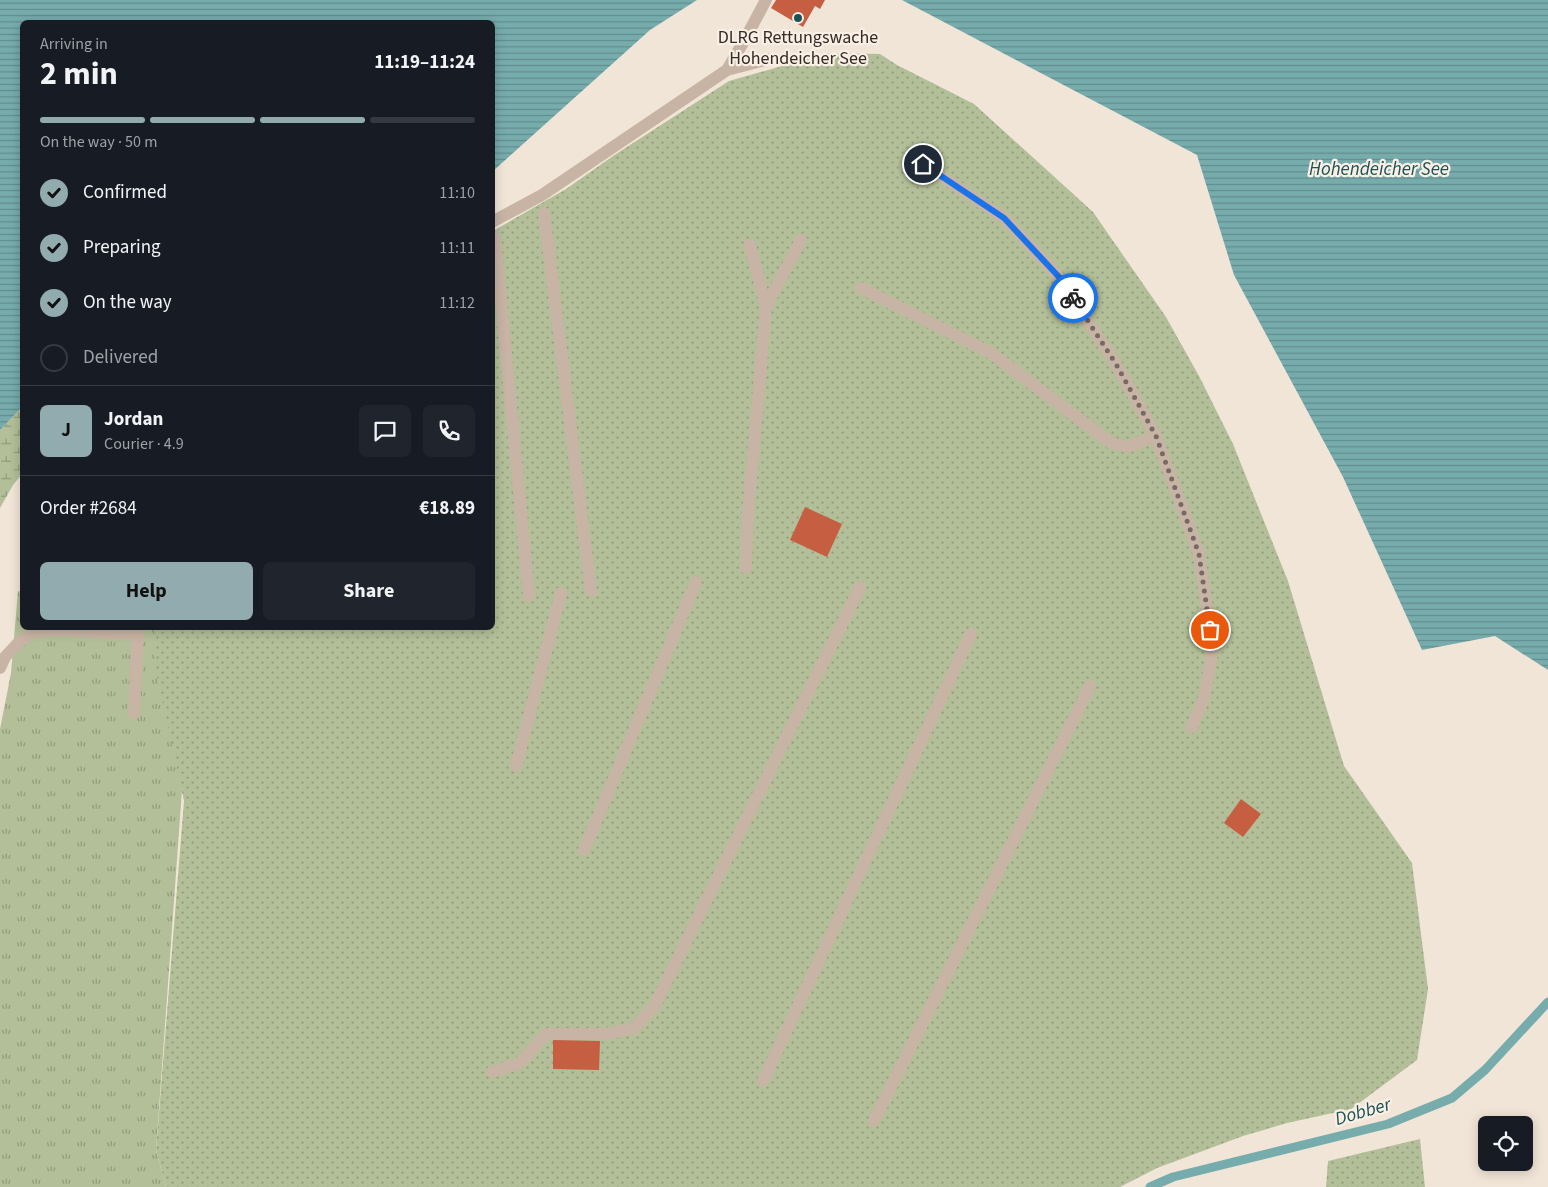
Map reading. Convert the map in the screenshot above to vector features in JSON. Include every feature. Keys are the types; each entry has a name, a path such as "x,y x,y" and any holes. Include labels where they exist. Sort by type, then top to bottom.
{"street":[{"path":"727,70 766,0"},
{"path":"495,220 542,195 727,70 769,59"},
{"path":"923,164 1004,218 1059,277 1116,364 1156,436 1199,554 1213,649 1204,698 1192,727"},
{"path":"544,213 591,591"},
{"path":"495,238 529,596"},
{"path":"766,307 801,240"},
{"path":"746,568 748,513 766,307 750,245"},
{"path":"861,288 991,353 1111,442 1128,447 1156,436"},
{"path":"584,850 696,582"},
{"path":"492,1072 520,1063 546,1034 606,1034 635,1028 655,1005 860,587"},
{"path":"516,766 561,594"},
{"path":"0,668 5,657 20,641 33,632 60,630 138,631 134,713"},
{"path":"763,1081 822,958 971,634"},
{"path":"874,1121 1090,686"}],"green space":[{"path":"828,53 880,54 897,65 974,104 1093,212 1166,317 1199,376 1233,444 1288,581 1344,766 1412,863 1428,989 1417,1060 1351,1109 1287,1123 1243,1136 1157,1168 1120,1187 166,1187 156,1150 184,801 156,672 154,644 156,630 495,630 495,230 566,189 613,156 729,81"},
{"path":"20,409 20,476 0,508 0,430"},
{"path":"18,591 20,592 20,630 158,630 174,752 182,790 156,1150 166,1187 0,1187 0,729 11,673"},
{"path":"1420,1139 1425,1187 1326,1187 1328,1161"}],"water":[{"path":"0,0 697,0 650,30 495,169 495,20 20,20 20,409 0,430"},
{"name":"Hohendeicher See","path":"902,0 1548,0 1548,670 1495,636 1422,650 1343,477 1234,275 1197,155"}],"building":[{"name":"DLRG Rettungswache Hohendeicher See","path":"776,0 825,0 820,9 815,6 803,27 771,8"},
{"path":"805,507 842,524 827,557 790,540"},
{"path":"1241,799 1261,814 1243,837 1224,823"},
{"path":"553,1040 600,1041 599,1070 553,1069"}],"waterway":[{"name":"Dobber","path":"1150,1187 1173,1177 1388,1124 1452,1098 1485,1070 1548,1002"}],"way so far":[{"path":"1073,298 1116,364 1156,436 1199,554 1210,630"}],"place":[{"name":"DLRG Rettungswache Hohendeicher See","path":"798,18"}],"route":[{"path":"923,164 1004,218 1059,277 1073,298"}]}
